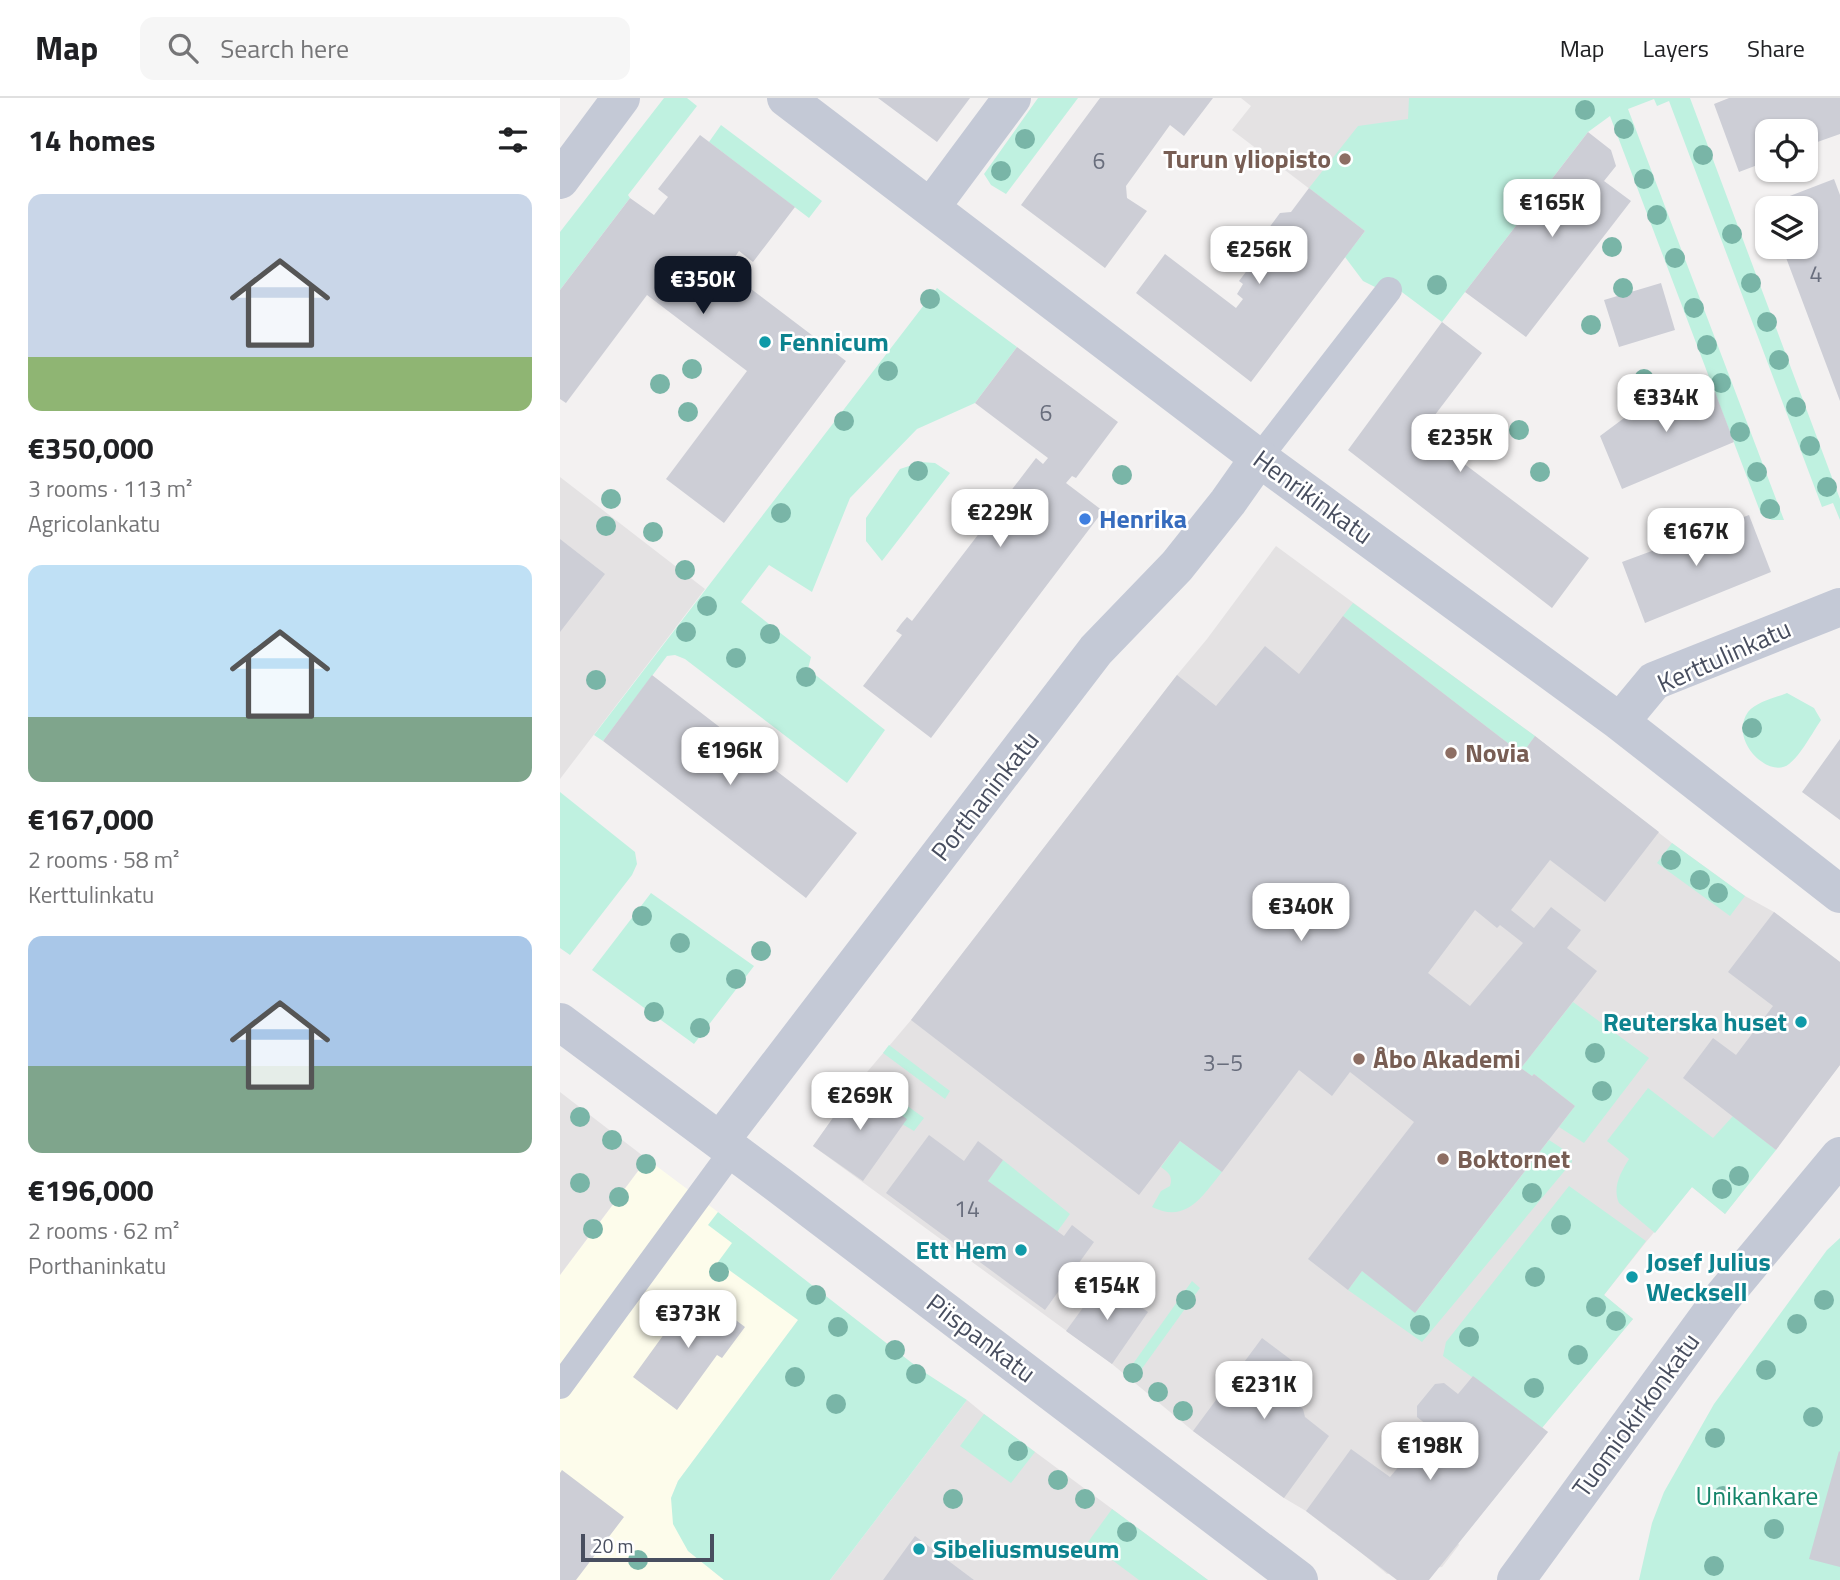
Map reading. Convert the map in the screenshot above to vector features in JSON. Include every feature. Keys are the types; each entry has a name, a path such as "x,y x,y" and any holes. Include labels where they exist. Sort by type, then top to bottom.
{"street":[{"path":"560,180 621,98"},
{"name":"Henrikinkatu","path":"786,98 1259,458 1620,722 1840,894"},
{"path":"931,207 1012,98"},
{"name":"Porthaninkatu","path":"727,1146 1096,650 1177,566 1259,458"},
{"name":"Kerttulinkatu","path":"1620,722 1654,681 1840,607"},
{"name":"Piispankatu","path":"560,1021 1299,1580"},
{"name":"Tuomiokirkonkatu","path":"1516,1580 1721,1299 1840,1156"}],"lane":[{"path":"1259,458 1389,290"},
{"path":"560,1386 727,1146"}],"shaded area":[{"name":"Turun yliopisto","path":"1241,98 1466,98 1365,231 1232,130 1251,106"},
{"path":"560,477 705,589 560,779"},
{"name":"Åbo Akademi","path":"1276,546 1535,736 1672,843 1745,896 1774,912 1840,962 1840,1065 1725,1214 1692,1187 1646,1242 1604,1295 1633,1319 1542,1427 1548,1432 1458,1543 1442,1567 1387,1574 1335,1531 1284,1498 1193,1431 1112,1364 813,1146 857,1084 911,1020"},
{"path":"560,1092 647,1159 560,1275"},
{"path":"647,1159 742,1230 798,1320 678,1481 671,1498 688,1551 724,1580 560,1580 560,1275"},
{"path":"967,1400 984,1414 1208,1580 830,1580"}],"green space":[{"path":"664,98 687,98 697,106 628,195 630,198 560,290 560,232"},
{"path":"1038,98 1078,98 1006,194 991,185 984,174"},
{"path":"1409,98 1690,98 1840,499 1840,520 1833,503 1822,507 1669,101 1657,106 1654,99 1628,109 1784,520 1772,520 1761,514 1610,116 1588,132 1442,322 1391,284 1377,288 1363,281 1345,257 1365,231 1309,188 1358,126 1408,119"},
{"path":"721,125 822,201 809,218 709,142"},
{"path":"937,288 1017,347 975,403 917,429 850,498 812,592 769,565 741,602 811,657 808,669 885,730 847,783 685,659 675,655 667,656 603,741 594,735"},
{"path":"921,462 935,463 950,473 882,561 866,541 866,518 900,469"},
{"path":"1353,603 1535,736 1522,754 1343,616"},
{"path":"1787,693 1814,708 1821,720 1802,750 1789,764 1781,768 1771,767 1762,762 1747,745 1743,723 1748,712 1756,706"},
{"path":"560,792 635,852 637,864 632,875 570,955 560,948"},
{"path":"1672,843 1745,896 1730,916 1657,863"},
{"path":"651,893 754,966 694,1044 592,970"},
{"path":"1573,1002 1649,1058 1584,1143 1559,1127 1575,1106 1534,1074 1532,1076 1521,1068"},
{"path":"889,1045 950,1091 945,1099 883,1053"},
{"path":"865,1075 924,1118 914,1131 902,1124 906,1119 857,1084"},
{"path":"1648,1088 1713,1138 1733,1116 1776,1150 1725,1214 1692,1187 1655,1233 1619,1203 1617,1185 1629,1159 1607,1141"},
{"path":"1549,1140 1572,1155 1572,1162 1422,1342 1348,1290 1362,1271 1416,1312"},
{"path":"1180,1141 1222,1172 1193,1205 1175,1212 1164,1211 1152,1207 1161,1191 1170,1186 1170,1175 1161,1167"},
{"path":"1003,1160 1070,1214 1057,1232 988,1181"},
{"path":"1569,1186 1646,1241 1604,1295 1633,1319 1542,1428 1443,1356 1446,1342"},
{"path":"718,1212 921,1370 967,1400 830,1580 724,1580 688,1551 673,1524 671,1498 678,1481 798,1320 718,1262 732,1243 708,1225"},
{"name":"Unikankare","path":"1840,1238 1840,1580 1639,1580 1652,1523 1664,1492 1714,1404 1827,1250"},
{"path":"1192,1281 1200,1288 1133,1381 1125,1375"},
{"path":"984,1414 1035,1452 1011,1483 960,1446"},
{"path":"1112,1509 1208,1580 1139,1580 1088,1542"}],"building":[{"path":"878,98 970,98 937,142"},
{"path":"1100,98 1213,98 1184,136 1170,125 1126,186 1127,198 1147,211 1105,268 1021,205"},
{"path":"1729,98 1840,98 1840,134 1818,142 1818,119 1755,119 1755,166 1739,172 1714,104"},
{"path":"1588,132 1611,150 1616,166 1604,181 1631,201 1526,337 1465,292"},
{"name":"Fennicum","path":"700,135 795,207 753,262 739,251 726,270 846,361 724,523 666,479 747,371 647,295 566,403 560,399 560,290 630,198 654,215 668,197 658,189"},
{"path":"1834,179 1840,195 1840,401 1787,259 1818,259 1818,196 1790,196"},
{"path":"1309,188 1365,231 1251,382 1136,293 1165,254 1236,308 1243,299 1237,294 1243,284 1239,281 1267,244 1266,232 1280,213 1291,212"},
{"path":"1661,283 1675,330 1619,347 1604,300"},
{"path":"1442,322 1482,353 1422,432 1589,558 1552,608 1348,450"},
{"path":"1017,347 1118,422 1076,478 1072,476 1066,483 1103,511 931,738 863,686 902,635 896,631 901,624 907,617 912,621 987,523 981,519 992,505 997,509 1036,458 1043,464 1048,458 975,403"},
{"path":"1690,379 1697,399 1715,392 1734,442 1622,489 1600,436 1655,395"},
{"path":"1749,515 1771,572 1645,623 1622,562"},
{"path":"560,539 605,574 560,632"},
{"path":"1343,616 1522,754 1535,736 1659,832 1605,902 1550,860 1511,910 1534,928 1551,907 1581,930 1567,948 1597,971 1521,1068 1532,1076 1534,1074 1575,1106 1415,1313 1362,1271 1348,1290 1308,1259 1414,1122 1350,1072 1332,1096 1299,1070 1222,1172 1180,1141 1139,1195 911,1020 1177,675 1216,706 1265,646 1299,674","holes":["1475,910 1497,928 1500,925 1523,943 1470,1006 1428,973"]},
{"path":"652,675 857,833 806,898 603,741"},
{"path":"1840,739 1840,820 1802,792"},
{"name":"Reuterska huset","path":"1774,912 1840,962 1840,1065 1776,1150 1683,1078 1713,1038 1736,1055 1773,1006 1728,972"},
{"path":"857,1084 907,1119 863,1181 813,1146"},
{"path":"929,1135 964,1161 978,1141 1003,1160 988,1181 1064,1236 1072,1225 1094,1242 1045,1310 886,1193"},
{"path":"1103,1280 1148,1312 1112,1364 1066,1331"},
{"path":"696,1290 745,1327 722,1358 717,1355 677,1410 633,1377"},
{"path":"1262,1338 1306,1371 1287,1397 1303,1409 1305,1417 1329,1436 1284,1498 1193,1431"},
{"path":"1473,1376 1548,1432 1429,1580 1397,1580 1306,1511 1351,1449 1390,1477 1431,1428 1417,1417 1417,1406 1435,1384 1444,1383 1458,1394"},
{"path":"1840,1452 1840,1567 1809,1559"},
{"path":"562,1470 624,1517 576,1580 560,1580"},
{"name":"Sibeliusmuseum","path":"915,1536 950,1562 974,1580 883,1580"}],"place":[{"name":"Turun yliopisto","path":"1345,159"},
{"name":"Fennicum","path":"765,342"},
{"name":"Henrika","path":"1085,519"},
{"name":"Novia","path":"1451,753"},
{"name":"Reuterska huset","path":"1801,1022"},
{"name":"Åbo Akademi","path":"1359,1059"},
{"name":"Boktornet","path":"1443,1159"},
{"name":"Ett Hem","path":"1021,1250"},
{"name":"Josef Julius Wecksell","path":"1632,1277"},
{"name":"Sibeliusmuseum","path":"919,1549"}]}
